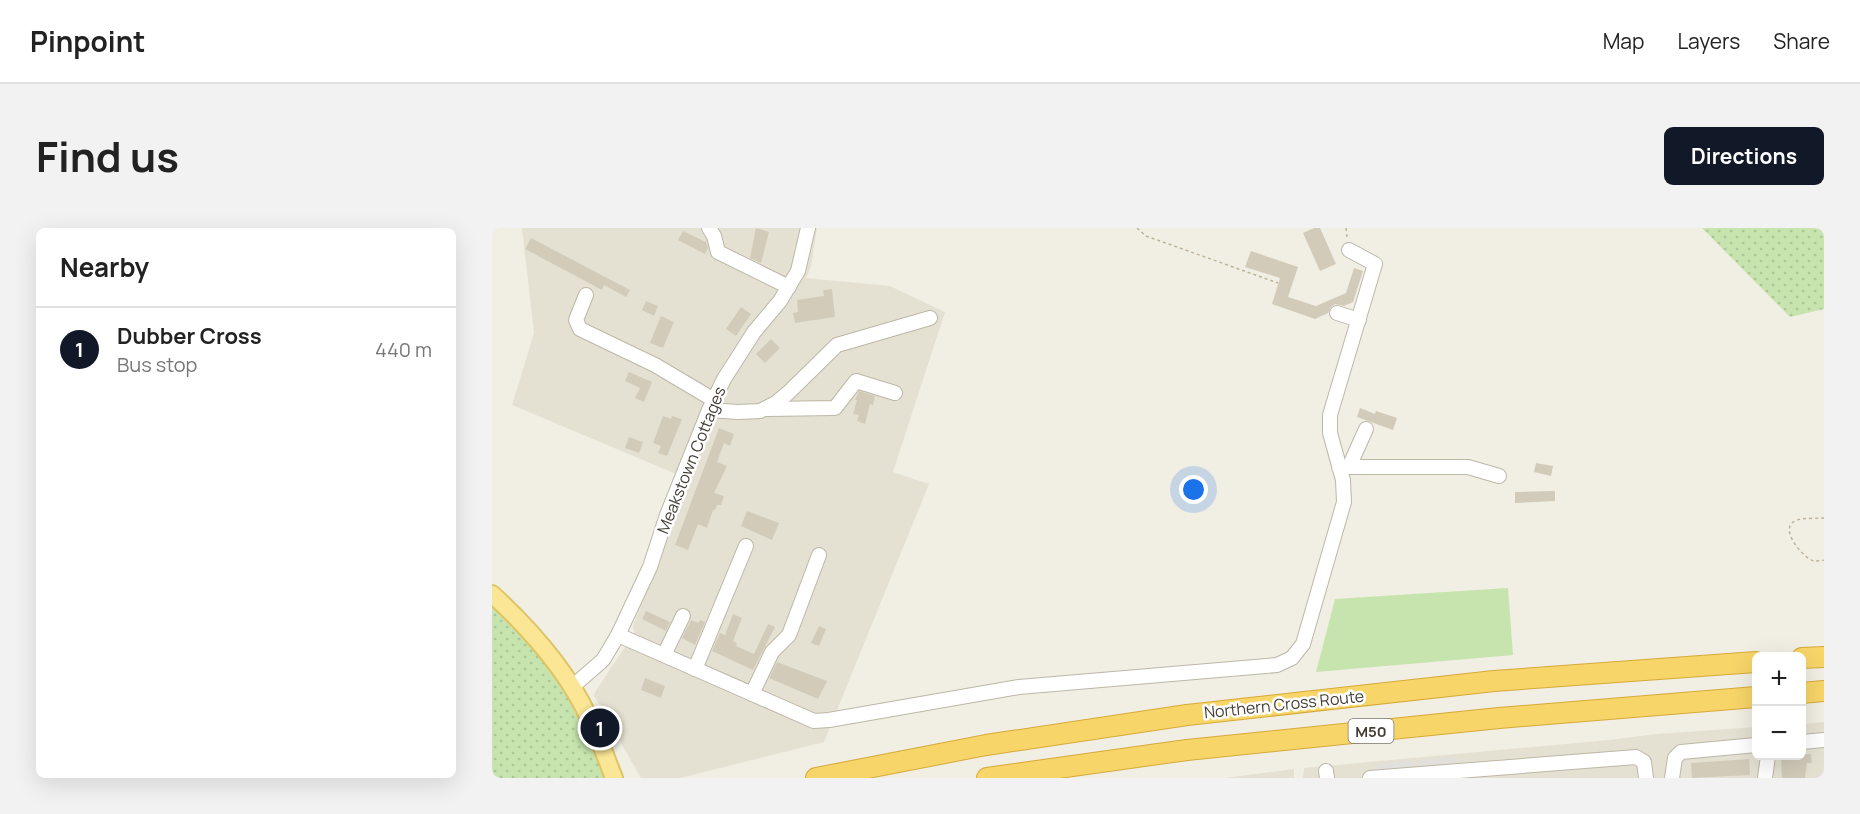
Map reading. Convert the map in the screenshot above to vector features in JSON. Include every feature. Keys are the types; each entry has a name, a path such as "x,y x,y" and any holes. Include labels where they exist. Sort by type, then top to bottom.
{"highway":[{"path":"1806,658 1824,657"},
{"name":"Northern Cross Route","path":"816,778 986,745 1187,715 1494,681 1752,662"},
{"path":"1806,693 1824,691"},
{"name":"M50","path":"987,778 1187,750 1499,718 1752,697"}],"main road":[{"path":"492,594 534,635 572,687 590,718 614,778"}],"street":[{"path":"709,228 714,236 718,252 789,287"},
{"name":"Meakstown Cottages","path":"572,687 603,660 618,635 650,567 667,515 724,379 754,332 789,287 798,271 807,228"},
{"path":"618,635 814,721 1019,687 1277,665 1292,658 1303,644 1344,501 1344,467 1330,434 1330,415 1375,264 1349,250"},
{"path":"586,295 576,320 580,328 655,365 712,405 738,412 762,409 835,408 856,381 895,393"},
{"path":"1337,313 1359,320"},
{"path":"762,409 776,403 788,393 837,345 930,318"},
{"path":"1344,467 1366,429"},
{"path":"1344,467 1468,467 1498,476"},
{"path":"695,669 746,546"},
{"path":"752,694 772,652 789,635 819,555"},
{"path":"664,655 683,616"},
{"path":"1806,742 1824,740"},
{"path":"1672,778 1675,758 1681,752 1752,745"},
{"path":"1370,778 1473,774 1636,757 1644,762 1647,771 1646,778"},
{"path":"1765,778 1767,760"}],"path":[{"path":"1137,228 1146,236 1278,283"},
{"path":"1824,518 1796,521 1788,530 1806,557 1815,561 1824,561"}],"shaded area":[{"path":"522,228 817,228 811,267 806,278 890,286 945,312 893,472 929,484 824,742 680,778 641,778 594,696 635,632 634,623 688,479 512,405 534,333"},
{"path":"1824,722 1824,778 1303,778 1304,768 1657,734 1752,727 1752,760 1806,760 1806,724"},
{"path":"1458,758 1458,765 1420,768 1420,760"},
{"path":"1414,761 1415,768 1377,771 1377,764"},
{"path":"1294,769 1294,778 1225,778"}],"green space":[{"path":"1702,228 1824,228 1824,309 1790,317"},
{"path":"1508,588 1513,655 1316,672 1335,599"},
{"path":"492,603 528,640 559,683 584,730 604,778 492,778"}],"building":[{"path":"756,228 769,232 761,263 750,258"},
{"path":"1320,228 1336,264 1320,271 1303,233"},
{"path":"683,231 706,242 708,248 705,254 678,240"},
{"path":"531,238 630,290 626,297 604,285 602,290 525,249"},
{"path":"1251,251 1298,267 1288,297 1316,306 1346,293 1354,268 1363,271 1353,302 1344,306 1335,304 1328,313 1315,319 1272,304 1280,278 1245,267"},
{"path":"832,289 835,317 795,323 793,313 798,312 797,300 824,296 823,290"},
{"path":"646,301 658,306 654,316 642,310"},
{"path":"741,307 751,314 736,336 726,329"},
{"path":"661,316 674,322 663,348 650,343"},
{"path":"771,339 780,348 765,363 756,354"},
{"path":"629,372 652,382 644,402 635,398 640,388 625,381"},
{"path":"859,391 875,396 873,405 870,404 865,424 857,421 859,415 853,414"},
{"path":"1360,408 1375,414 1376,411 1397,418 1393,430 1357,417"},
{"path":"663,416 682,419 667,456 658,453 661,446 653,443"},
{"path":"719,428 734,434 730,446 724,443 717,462 727,466 714,493 724,496 721,505 717,505 713,510 707,528 698,524 688,550 675,545"},
{"path":"629,437 643,442 639,453 625,448"},
{"path":"1536,463 1553,466 1551,476 1534,472"},
{"path":"1555,491 1555,501 1515,503 1515,492"},
{"path":"747,511 779,523 772,540 741,526"},
{"path":"646,611 670,622 666,631 642,619"},
{"path":"733,614 742,618 733,641 737,643 736,646 754,654 768,624 775,627 753,670 712,651 720,633 725,635"},
{"path":"691,620 698,623 700,620 705,622 695,645 682,638"},
{"path":"819,626 826,629 819,646 811,643"},
{"path":"777,662 827,681 818,699 769,678"},
{"path":"645,678 665,686 661,698 641,690"},
{"path":"1806,754 1811,754 1812,763 1807,763 1805,778 1782,778 1781,760 1806,760"},
{"path":"1749,759 1750,775 1692,778 1691,763"}],"place":[{"name":"Dubber Cross","path":"600,728"}]}
